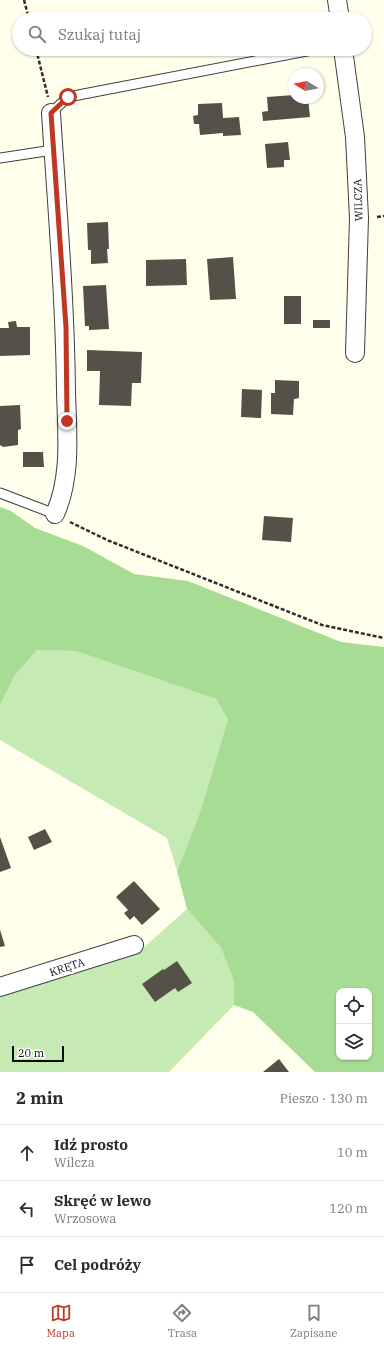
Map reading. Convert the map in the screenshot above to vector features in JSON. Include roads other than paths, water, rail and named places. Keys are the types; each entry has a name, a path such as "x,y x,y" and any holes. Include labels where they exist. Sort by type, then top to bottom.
{"street":[{"path":"337,0 339,12"},
{"name":"WILCZA","path":"344,56 355,137 359,218 355,353"},
{"path":"51,113 66,327 67,421 66,475 61,499 55,514"},
{"name":"KRĘTA","path":"0,987 134,945"}],"lane":[{"path":"51,113 68,97 281,56"},
{"path":"0,158 54,150"},
{"path":"0,493 55,514"}]}
